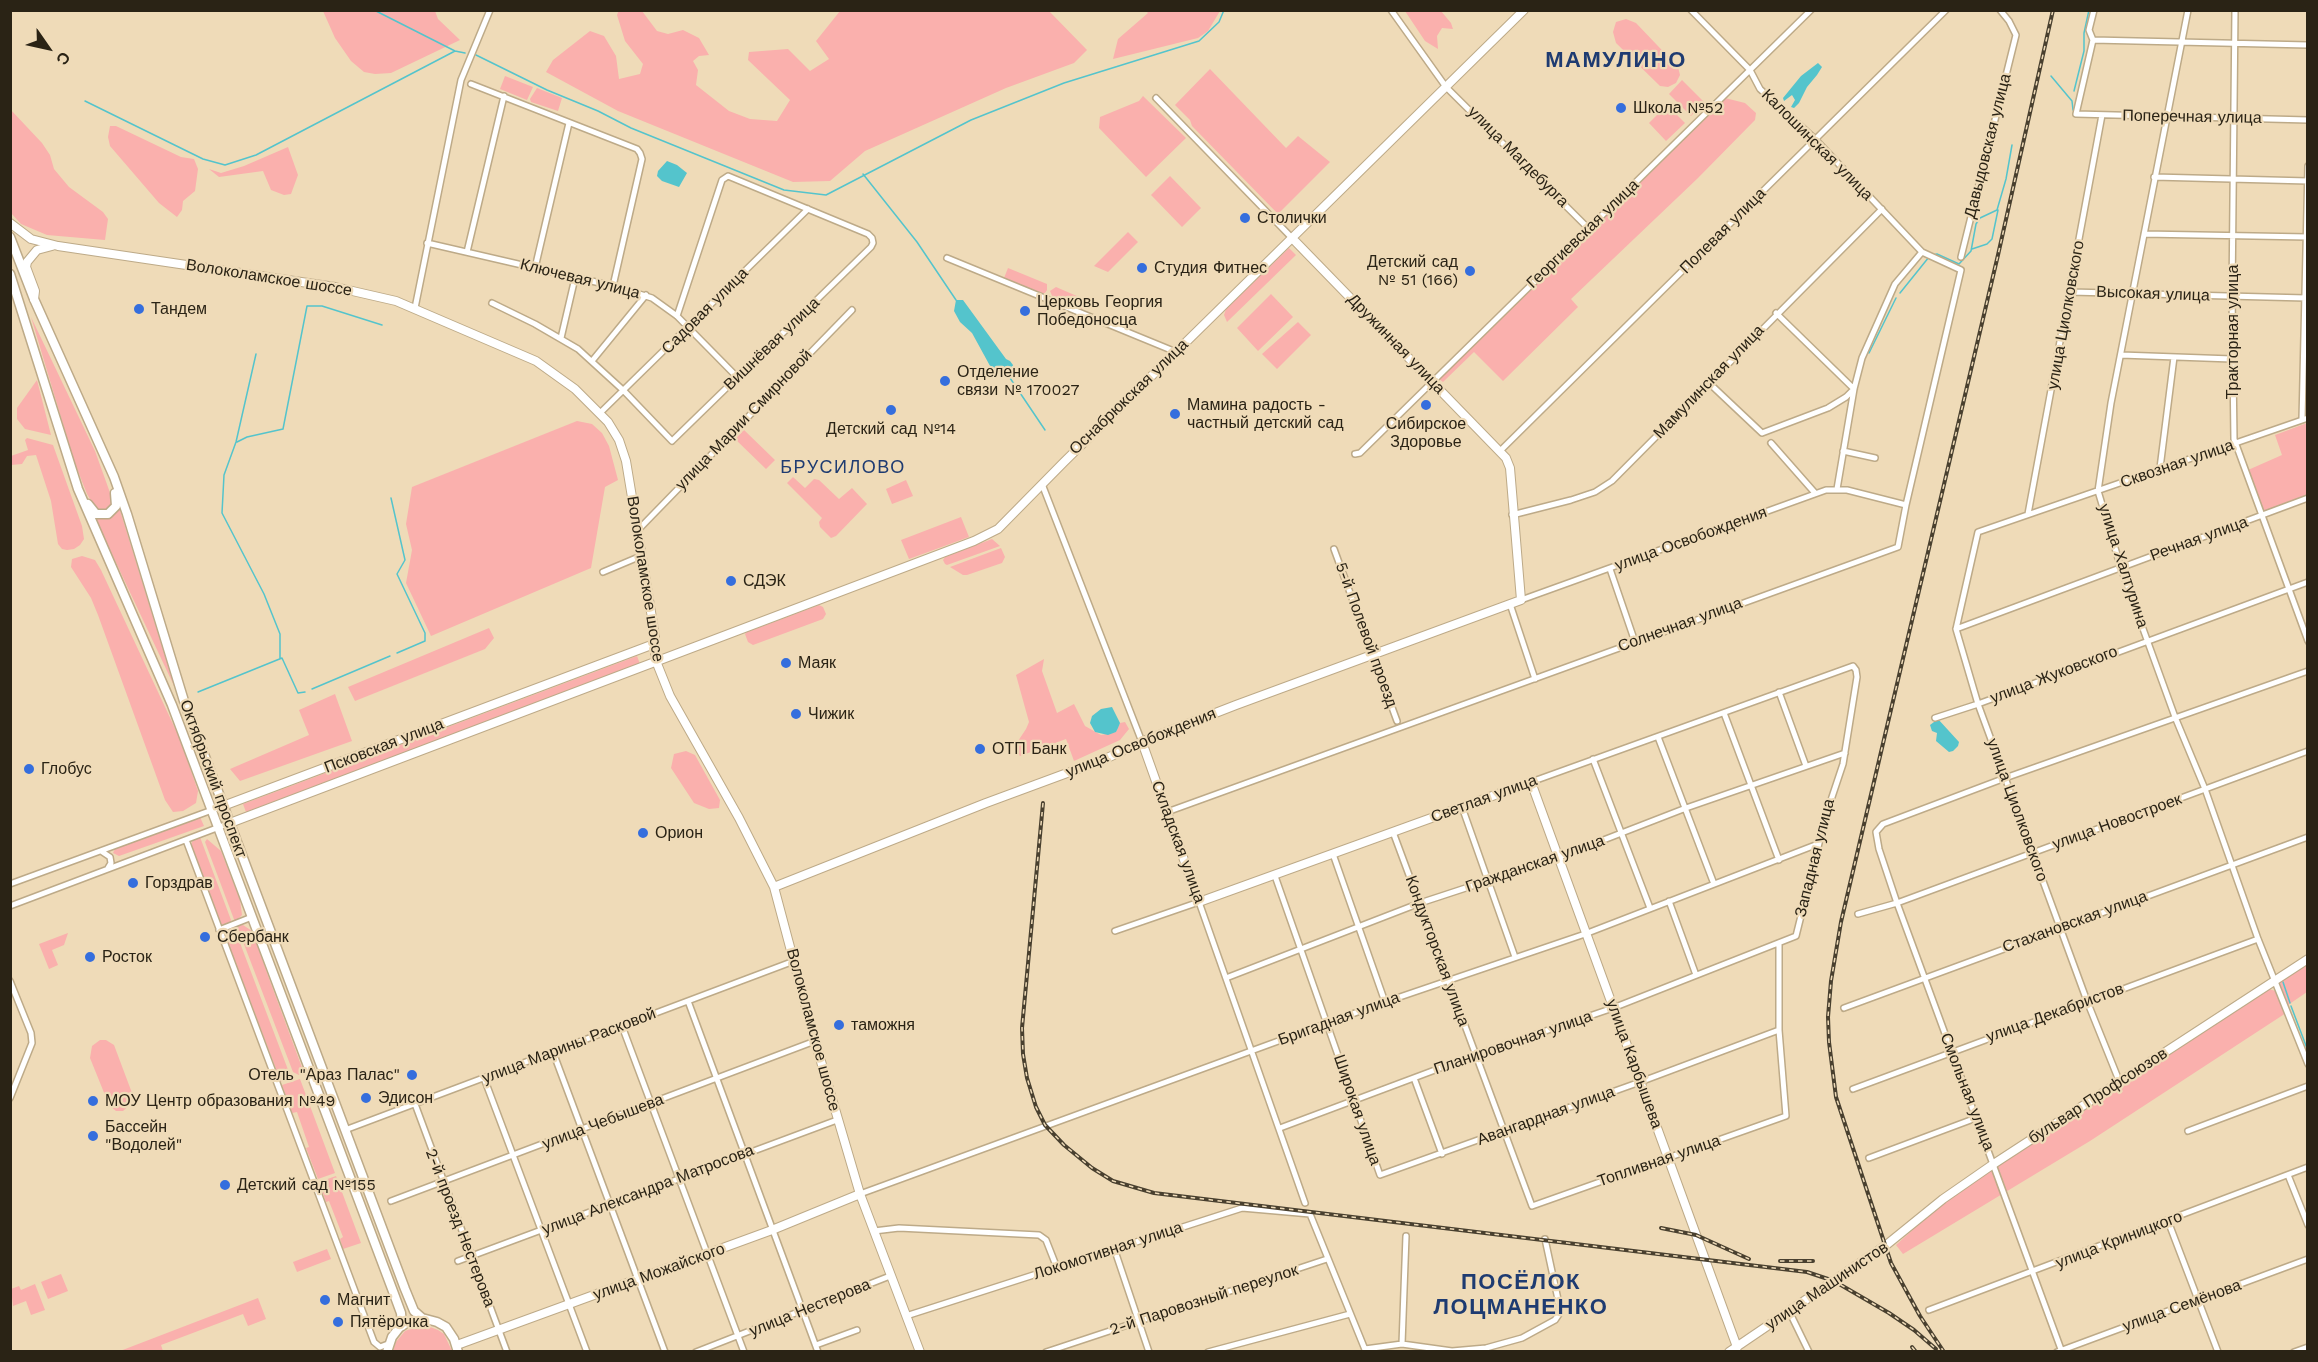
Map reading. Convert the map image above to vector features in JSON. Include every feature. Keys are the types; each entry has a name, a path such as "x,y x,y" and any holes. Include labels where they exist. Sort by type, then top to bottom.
{"main road":[{"name":"Оснабрюкская улица","path":"656,661 992,532 1007,522 1042,484 1524,10"},
{"name":"Волоколамское шоссе","path":"10,223 31,239 58,246 335,287 380,296 415,308 536,361 575,389 614,431 623,450 655,636 656,661 670,696 739,818 774,887 837,1120 860,1194 920,1352"},
{"name":"Октябрьский проспект","path":"10,237 34,299 107,462 127,513 184,701 412,1308 422,1318"},
{"name":"Дружинная улица","path":"1292,238 1500,451"},
{"name":"Волоколамское шоссе","path":"34,299 36,291 26,267 28,260 40,248 58,246"},
{"name":"Октябрьский проспект","path":"10,274 78,489 172,705 398,1303 402,1326"},
{"path":"1500,451 1510,468 1512,515 1521,600"},
{"path":"78,489 94,513 105,515 114,510 117,499 107,462"},
{"name":"улица Освобождения","path":"774,887 986,803 1105,759 1236,705 1521,600"},
{"name":"Псковская улица","path":"223,806 654,644"},
{"name":"Псковская улица","path":"230,823 656,661"},
{"name":"Складская улица","path":"1142,742 1199,902"},
{"name":"Светлая улица","path":"1199,902 1531,782"},
{"name":"улица Карбышева","path":"1531,782 1737,1347"},
{"name":"бульвар Профсоюзов","path":"1894,1239 1943,1199 1994,1163 2307,959"},
{"name":"улица Можайского","path":"457,1348 772,1230 860,1194"},
{"name":"улица Машинистов","path":"1729,1352 1894,1239"},
{"path":"388,1348 394,1334 402,1326 422,1318 443,1325 453,1336 457,1348"}],"street":[{"path":"415,308 461,80 490,10"},
{"name":"улица Магдебурга","path":"1391,10 1446,87 1589,229"},
{"name":"Калошинская улица","path":"1691,10 1750,70 1760,90 1815,140 1924,253 1934,259"},
{"name":"Георгиевская улица","path":"1355,454 1360,453 1433,382 1811,10"},
{"name":"Полевая улица","path":"1500,451 1947,10"},
{"name":"Давыдовская улица","path":"1961,257 2016,35 2000,10"},
{"path":"2094,10 2089,30 2093,40 2307,45"},
{"name":"улица Халтурина","path":"2188,10 2111,402 2098,491 2121,567 2175,717 2205,789 2258,939 2307,1064"},
{"name":"Тракторная улица","path":"2235,10 2232,359 2236,444 2307,641"},
{"name":"Поперечная улица","path":"2093,40 2076,114 2307,120"},
{"path":"471,84 636,149 642,159 613,286"},
{"path":"467,252 504,96"},
{"path":"1156,98 1292,238"},
{"name":"улица Циолковского","path":"2028,514 2102,115"},
{"path":"535,268 569,123"},
{"path":"2305,419 2307,166"},
{"path":"677,316 722,180 728,176 808,209"},
{"path":"2154,177 2307,181"},
{"name":"Вишнёвая улица","path":"624,391 672,441 871,247 873,243 868,234 808,209"},
{"name":"Садовая улица","path":"600,414 808,209"},
{"name":"Мамулинская улица","path":"1512,515 1595,492 1612,481 1776,313 1882,209"},
{"path":"2144,234 2307,237"},
{"name":"Ключевая улица","path":"427,243 646,295 657,300 677,316 738,378"},
{"path":"1906,505 1837,489 1854,389 1862,358 1896,284 1924,253"},
{"path":"947,258 1176,352"},
{"name":"Солнечная улица","path":"1167,812 1898,547 1962,274 1962,270 1934,259"},
{"path":"561,338 575,278"},
{"name":"Высокая улица","path":"2070,292 2306,298"},
{"path":"592,361 646,295"},
{"path":"492,303 561,338 592,361 624,391"},
{"name":"улица Марии Смирновой","path":"637,531 852,310"},
{"path":"1776,313 1854,389"},
{"path":"2121,355 2232,359"},
{"path":"2160,468 2174,357"},
{"path":"1709,383 1762,433 1828,408 1854,389"},
{"name":"Сквозная улица","path":"1978,532 2305,419"},
{"path":"1771,443 1815,493"},
{"path":"1843,451 1875,458"},
{"name":"Складская улица","path":"1042,484 1142,742"},
{"name":"улица Освобождения","path":"1521,600 1815,493 1837,489"},
{"name":"Речная улица","path":"1956,629 2307,498"},
{"name":"улица Циолковского","path":"1978,532 1956,629 1978,704 2087,1001 2120,1083"},
{"name":"5-й Полевой проезд","path":"1334,549 1397,722"},
{"path":"603,572 641,556"},
{"path":"1610,569 1635,642"},
{"name":"улица Жуковского","path":"1935,718 2307,582"},
{"path":"1510,604 1535,679"},
{"name":"Светлая улица","path":"1531,782 1853,666"},
{"name":"Западная улица","path":"1779,944 1796,936 1833,789 1843,764 1857,677 1853,666"},
{"path":"2005,778 2307,671"},
{"path":"1779,692 1806,766"},
{"path":"1724,713 1779,860"},
{"path":"1658,737 1714,884"},
{"name":"улица Новостроек","path":"1858,914 1897,903 2307,751"},
{"name":"Гражданская улица","path":"1226,978 1420,903 1557,858 1686,808 1845,753"},
{"path":"1593,759 1650,908"},
{"name":"Смольная улица","path":"2005,778 1883,824 1876,832 1879,849 1897,903 1994,1163 2060,1351"},
{"name":"Псковская улица","path":"10,884 223,806"},
{"path":"1462,807 1515,957"},
{"name":"Псковская улица","path":"10,906 230,823"},
{"name":"Кондукторская улица","path":"1393,832 1532,1206"},
{"name":"Стахановская улица","path":"1844,1008 2307,837"},
{"path":"186,840 370,1330 377,1345 388,1348"},
{"name":"Бригадная улица","path":"860,1194 1385,1002 1585,934 1818,844"},
{"path":"114,846 111,857 117,863 123,863"},
{"path":"100,851 106,852 111,858 110,865 105,870"},
{"path":"1333,854 1385,1002"},
{"name":"Широкая улица","path":"1275,876 1380,1175"},
{"path":"1669,901 1696,975"},
{"name":"Складская улица","path":"1199,902 1305,1203"},
{"name":"Светлая улица","path":"1115,931 1199,902"},
{"path":"219,930 252,917"},
{"name":"улица Декабристов","path":"1853,1089 2258,939"},
{"path":"1779,944 1779,1030"},
{"name":"Планировочная улица","path":"1280,1128 1475,1055 1613,1008 1779,944"},
{"name":"улица Марины Расковой","path":"345,1130 794,961"},
{"path":"10,981 32,1043 10,1098"},
{"path":"688,1001 817,1348 857,1330"},
{"path":"622,1026 744,1352"},
{"name":"Авангардная улица","path":"1380,1175 1779,1030"},
{"name":"Топливная улица","path":"1532,1206 1786,1116 1779,1030"},
{"name":"улица Чебышева","path":"391,1201 815,1041"},
{"path":"553,1052 665,1352"},
{"path":"484,1078 587,1352"},
{"path":"1414,1078 1442,1154"},
{"path":"2188,1131 2307,1086"},
{"name":"2-й проезд Нестерова","path":"414,1104 507,1352"},
{"path":"1869,1158 1976,1118"},
{"name":"улица Александра Матросова","path":"458,1261 837,1120"},
{"name":"улица Криницкого","path":"1929,1310 2307,1167"},
{"path":"2288,1175 2307,1225"},
{"name":"Локомотивная улица","path":"906,1316 1242,1208 1310,1214 1327,1259"},
{"path":"2168,1221 2218,1352"},
{"path":"873,1231 899,1228 1039,1235 1046,1240 1057,1268"},
{"path":"1402,1344 1406,1236"},
{"path":"1327,1259 1366,1350 1402,1344 1452,1351 1489,1350 1521,1338 1555,1320 1559,1314 1545,1239"},
{"path":"1114,1248 1149,1352"},
{"name":"2-й Паровозный переулок","path":"1046,1352 1327,1259"},
{"name":"улица Семёнова","path":"2060,1351 2307,1259"},
{"name":"улица Нестерова","path":"696,1352 890,1276"},
{"path":"1789,1311 1809,1352"},
{"path":"1208,1352 1350,1314"},
{"path":"2294,1352 2307,1347"}],"shaded area":[{"path":"619,10 642,11 657,31 668,34 683,30 699,38 709,55 699,56 693,61 698,70 696,85 729,111 750,119 777,121 790,100 748,60 749,52 788,49 810,71 829,59 816,41 840,11 1049,11 1087,50 1074,63 1006,88 865,151 830,181 793,182 618,111 546,72 553,60 590,31 604,36 616,56 619,79 640,74 643,64 625,41 617,15"},
{"path":"323,11 435,11 438,19 460,40 391,73 364,72 351,61 335,38"},
{"path":"1146,11 1220,11 1208,31 1198,38 1113,59 1118,39 1148,13"},
{"path":"1405,11 1441,11 1453,29 1442,28 1437,36 1438,49 1425,41"},
{"path":"1626,19 1636,23 1678,67 1680,75 1676,83 1668,87 1660,86 1616,43 1613,32 1616,22"},
{"path":"1210,69 1286,148 1298,136 1330,162 1278,214 1192,126 1190,120 1175,105"},
{"path":"505,76 533,87 527,100 500,89"},
{"path":"1682,80 1704,102 1691,116 1669,94"},
{"path":"537,88 562,98 558,111 531,102 530,99"},
{"path":"1143,96 1186,138 1146,177 1099,128 1100,117 1139,101"},
{"path":"1725,98 1745,103 1756,113 1755,120 1698,178 1571,299 1578,307 1503,381 1474,352 1443,382 1439,379"},
{"path":"1667,105 1685,123 1666,141 1649,123"},
{"path":"10,109 42,143 50,155 54,169 69,187 103,212 108,219 105,240 47,235 21,224 11,213"},
{"path":"110,126 116,126 181,157 194,159 198,169 195,191 183,201 182,210 177,217 159,203 110,146 108,137"},
{"path":"288,147 298,175 291,194 284,195 271,190 263,171 219,177 209,169 221,173"},
{"path":"1170,176 1201,208 1182,227 1151,195"},
{"path":"1128,232 1138,242 1108,272 1094,266"},
{"path":"1289,248 1296,255 1227,322 1224,315 1226,309"},
{"path":"1008,268 1047,284 1047,290 1041,293 1004,278"},
{"path":"1056,287 1086,300 1085,308 1081,309 1053,298 1050,291"},
{"path":"1271,294 1293,317 1258,351 1237,328"},
{"path":"31,317 95,451 113,501 108,510 97,511 87,494 74,461"},
{"path":"1298,322 1311,335 1277,369 1262,354"},
{"path":"37,380 51,435 25,429 17,419 17,408"},
{"path":"577,421 592,424 602,433 609,446 618,480 605,487 591,568 431,636 406,583 412,550 406,524 412,487"},
{"path":"2307,423 2307,497 2264,513 2248,470 2282,455 2275,435"},
{"path":"744,430 775,460 766,469 735,439"},
{"path":"27,438 53,445 82,526 84,539 74,549 62,549 58,544 51,501 36,455 27,456 22,464 11,465 11,456 28,450 25,440"},
{"path":"793,477 805,488 814,479 819,480 839,499 852,488 867,504 836,536 831,538 820,527 819,522 822,518 787,483"},
{"path":"906,480 913,496 892,504 886,489"},
{"path":"119,507 175,688 95,518 107,519 113,516"},
{"path":"961,517 969,537 909,559 901,540"},
{"path":"992,539 1000,546 947,565 943,560 945,557"},
{"path":"1001,548 1005,557 1002,563 967,575 950,567"},
{"path":"82,556 95,560 101,570 180,739 198,791 196,803 183,811 173,812 165,800 98,615 91,598 71,567 72,559"},
{"path":"819,605 823,607 826,614 823,619 753,645 748,642 745,634 747,632"},
{"path":"489,628 494,638 485,649 355,701 348,687"},
{"path":"637,656 640,664 246,812 243,804"},
{"path":"1044,659 1042,671 1057,713 1074,704 1085,726 1101,735 1116,732 1120,723 1125,722 1129,729 1120,740 1074,761 1066,739 1020,756 1014,747 1029,722 1016,675"},
{"path":"335,694 352,741 240,781 230,769 309,735 299,710"},
{"path":"686,751 695,755 720,800 719,808 709,809 694,803 671,768 674,754"},
{"path":"200,817 204,826 119,856 113,853 115,849"},
{"path":"200,837 231,920 230,923 224,925 221,924 191,846 193,839"},
{"path":"207,839 221,851 240,900 242,915 235,922 205,842"},
{"path":"243,925 252,931 304,1073 299,1075 293,1072 237,926"},
{"path":"234,927 290,1075 287,1080 281,1082 227,940 229,931"},
{"path":"68,933 64,945 52,950 58,965 49,969 39,944"},
{"path":"2307,964 2307,992 2288,1005 2279,983"},
{"path":"2268,989 2276,991 2286,1013 2090,1141 1903,1254 1896,1245 1931,1213 1969,1184 2117,1090"},
{"path":"100,1040 106,1040 114,1045 132,1093 132,1103 123,1111 116,1111 109,1105 90,1058 92,1046"},
{"path":"300,1079 335,1173 318,1179 306,1148 309,1147 297,1112 292,1113 282,1085"},
{"path":"336,1176 361,1243 343,1249 340,1239 343,1237 319,1182"},
{"path":"327,1249 331,1259 297,1272 293,1262"},
{"path":"61,1274 68,1291 48,1299 41,1282"},
{"path":"35,1284 45,1310 31,1315 26,1301 13,1306 11,1289 19,1286 21,1290"},
{"path":"258,1298 266,1319 248,1326 243,1314 161,1345 163,1351 120,1351"},
{"path":"425,1325 444,1334 452,1351 393,1351 396,1342 405,1331"}],"water":[{"path":"1818,63 1822,67 1807,87 1799,103 1794,108 1791,107 1795,100 1792,95 1784,101 1783,98 1801,76"},
{"path":"667,161 687,173 679,187 662,181 657,176 658,171"},
{"path":"956,300 963,300 1006,359 1013,365 1010,377 995,375 972,333 960,322 954,311"},
{"path":"1112,707 1120,723 1116,732 1108,735 1095,732 1090,723 1092,716 1101,709"},
{"path":"1938,719 1959,742 1953,751 1949,752 1936,741 1937,733 1932,731 1930,725"}],"waterway":[{"path":"374,10 455,51 465,53"},
{"path":"476,55 631,128 784,190 826,195 971,120 1064,83 1199,41 1219,22 1224,10"},
{"path":"2074,91 2084,51 2084,33 2089,10"},
{"path":"85,101 203,159 225,165 256,155 455,51"},
{"path":"2051,76 2072,101 2073,110"},
{"path":"1933,255 1937,254 1959,264 1971,251 1976,224 1980,218 1997,210 2012,145"},
{"path":"863,174 917,242 956,300"},
{"path":"1972,249 1987,244 1992,239 1998,210"},
{"path":"1900,293 1929,257"},
{"path":"1869,353 1896,298"},
{"path":"237,442 247,437 283,429 307,306 322,306 382,325"},
{"path":"256,354 236,442 224,475 222,513 264,594 280,634 280,658"},
{"path":"1010,378 1045,430"},
{"path":"391,498 405,560 397,574 425,633 425,641 397,653"},
{"path":"312,689 390,656"},
{"path":"198,692 282,658 298,693 305,692"},
{"path":"2283,982 2290,1003"},
{"path":"2291,1006 2308,1051"}],"railway":[{"path":"1944,1352 1920,1316 1891,1263 1836,1097 1828,1017 1831,981 1841,922 1998,255 2053,10"},
{"path":"1043,803 1022,1028 1027,1078 1036,1107 1045,1125 1064,1145 1092,1168 1113,1181 1154,1193 1807,1272 1834,1281 1889,1313 1936,1349"},
{"path":"1661,1228 1696,1235 1749,1259"},
{"path":"1780,1261 1813,1261"},
{"path":"1912,1347 1916,1352"}],"place":[{"name":"Школа №52","path":"1621,108"},
{"name":"Столички","path":"1245,218"},
{"name":"Студия Фитнес","path":"1142,268"},
{"name":"Детский сад № 51 (166)","path":"1470,271"},
{"name":"Тандем","path":"139,309"},
{"name":"Церковь Георгия Победоносца","path":"1025,311"},
{"name":"Отделение связи № 170027","path":"945,381"},
{"name":"Сибирское Здоровье","path":"1426,405"},
{"name":"Детский сад №14","path":"891,410"},
{"name":"Мамина радость - частный детский сад","path":"1175,414"},
{"name":"СДЭК","path":"731,581"},
{"name":"Маяк","path":"786,663"},
{"name":"Чижик","path":"796,714"},
{"name":"ОТП Банк","path":"980,749"},
{"name":"Глобус","path":"29,769"},
{"name":"Орион","path":"643,833"},
{"name":"Горздрав","path":"133,883"},
{"name":"Сбербанк","path":"205,937"},
{"name":"Росток","path":"90,957"},
{"name":"таможня","path":"839,1025"},
{"name":"Отель \"Араз Палас\"","path":"412,1075"},
{"name":"Эдисон","path":"366,1098"},
{"name":"МОУ Центр образования №49","path":"93,1101"},
{"name":"Бассейн \"Водолей\"","path":"93,1136"},
{"name":"Детский сад №155","path":"225,1185"},
{"name":"Магнит","path":"325,1300"},
{"name":"Пятёрочка","path":"338,1322"}],"district":[{"name":"МАМУЛИНО","path":"1616,61"},
{"name":"БРУСИЛОВО","path":"843,468"},
{"name":"ПОСЁЛОК ЛОЦМАНЕНКО","path":"1521,1296"}]}
